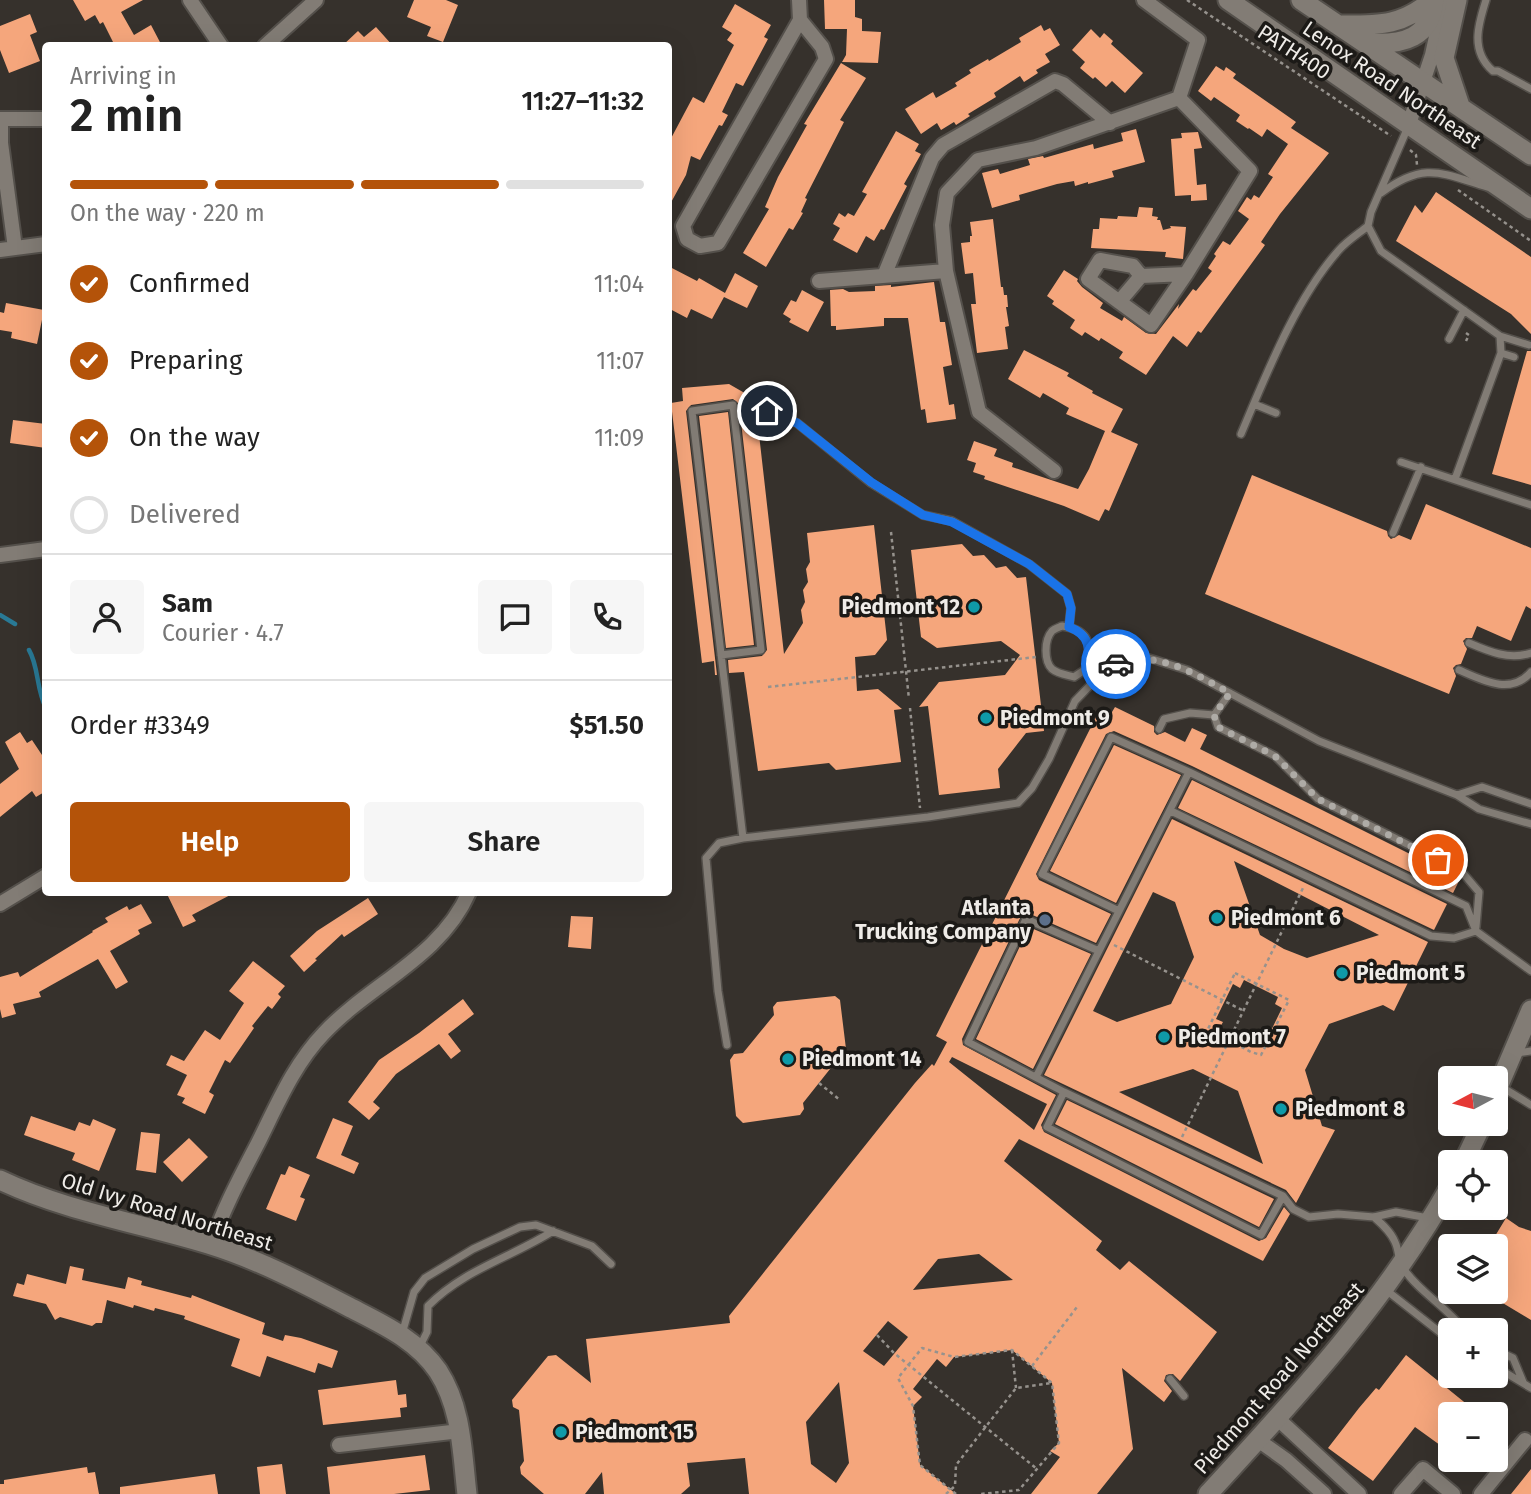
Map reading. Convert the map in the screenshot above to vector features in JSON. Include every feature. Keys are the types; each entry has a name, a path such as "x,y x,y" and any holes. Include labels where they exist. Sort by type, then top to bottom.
{"main road":[{"name":"Lenox Road Northeast","path":"1228,0 1531,209"},
{"name":"Lenox Road Northeast","path":"1301,0 1531,155"},
{"path":"1341,25 1382,25 1418,12 1433,0"},
{"path":"1368,43 1391,44 1411,39 1423,30 1432,16 1433,0"},
{"path":"1457,0 1444,58 1460,107"},
{"path":"1508,1074 1522,1053 1531,1010"},
{"name":"Old Ivy Road Northeast","path":"0,1180 51,1200 211,1245 280,1272 402,1336 418,1349 448,1389 460,1431 467,1494"},
{"name":"Piedmont Road Northeast","path":"1208,1494 1333,1356 1385,1289 1438,1208"}],"street":[{"path":"190,0 218,42"},
{"path":"269,42 316,0"},
{"path":"799,0 800,20 683,226 687,239 700,246 718,243 826,59 822,47 800,20"},
{"path":"1144,0 1198,40 1179,98"},
{"path":"1409,124 1432,55 1444,0"},
{"path":"884,276 932,158 943,145 1055,81 1063,84 1111,122"},
{"path":"1054,471 979,412 946,271 942,225 947,192 978,160 1036,149 1179,98"},
{"path":"1141,276 1133,266 1100,260 1088,279 1151,325 1250,171 1179,98"},
{"path":"42,119 0,119 8,249 42,245"},
{"path":"923,180 950,189"},
{"path":"819,281 946,271"},
{"path":"1119,302 1141,276 1186,274"},
{"path":"0,555 42,550"},
{"path":"0,904 42,878"},
{"path":"211,1245 224,1210 287,1084 304,1057 342,1015 442,935 456,917 467,896"},
{"path":"1277,1418 1359,1494"},
{"path":"339,1445 460,1431"},
{"path":"1258,1440 1286,1460 1324,1494"},
{"path":"1481,1494 1525,1440"},
{"path":"1401,1494 1423,1469 1453,1494"}],"lane":[{"path":"1486,0 1477,39 1484,61 1493,71 1498,71 1531,89"},
{"path":"1241,435 1305,299 1339,249 1368,226 1371,212 1409,124"},
{"path":"1380,193 1413,174 1427,172 1444,173 1513,195"},
{"path":"1368,226 1381,251 1500,335 1528,345"},
{"path":"1449,339 1464,310"},
{"path":"1455,480 1501,353 1500,335"},
{"path":"1501,353 1514,357"},
{"path":"1254,404 1276,413"},
{"path":"721,655 761,650 733,405 692,411 721,655 743,838"},
{"path":"767,411 797,423 871,482 923,515 952,522 1029,564 1067,594 1071,608 1069,627"},
{"path":"1401,461 1531,505"},
{"path":"1393,533 1421,467"},
{"path":"1062,626 1069,627 1087,639 1090,654 1086,669 1073,677 1053,670 1046,648 1053,630 1062,626"},
{"path":"1469,643 1492,653 1510,656 1531,653"},
{"path":"727,1045 718,991 706,858 719,843 1018,803 1032,788 1049,760 1075,701 1097,678 1118,663 1149,658 1187,670 1319,741 1457,795 1479,809 1531,824"},
{"path":"1086,669 1097,678"},
{"path":"1459,670 1497,685 1518,682 1531,671"},
{"path":"1214,715 1230,693"},
{"path":"1159,729 1164,719 1190,713 1214,715"},
{"path":"1214,715 1218,727 1275,756 1318,799 1462,872 1479,892 1476,931"},
{"path":"1119,911 1042,874 1111,737 1466,906 1476,931 1531,971"},
{"path":"1036,1077 1189,772"},
{"path":"1457,795 1482,787 1531,804"},
{"path":"1171,811 1431,936 1454,938 1476,931"},
{"path":"1099,951 1026,919 968,1042 1064,1092 1283,1196 1293,1209 1309,1217 1338,1214 1374,1217 1396,1212 1432,1219"},
{"path":"1064,1092 1047,1127 1261,1235 1283,1196"},
{"path":"1508,1094 1531,1105"},
{"path":"1374,1217 1396,1242 1401,1265 1416,1283 1455,1318"},
{"path":"402,1336 414,1292 425,1278 473,1249 520,1227 536,1225 592,1246 611,1264"},
{"path":"418,1349 427,1332 428,1306 442,1291 553,1231"},
{"path":"1385,1289 1438,1331"},
{"path":"1508,1356 1513,1358 1523,1382"},
{"path":"1508,1374 1531,1388"},
{"path":"1170,1379 1184,1396"}],"path":[{"name":"PATH400","path":"1187,0 1383,130"},
{"path":"1416,155 1417,164"},
{"path":"1448,183 1531,240"},
{"path":"1463,330 1469,335 1466,341"},
{"path":"891,532 909,699"},
{"path":"768,687 1047,655"},
{"path":"909,708 921,818"},
{"path":"1177,1146 1308,877"},
{"path":"1105,941 1243,1010"},
{"path":"1235,973 1289,1000 1261,1055 1208,1029 1222,999 1235,973"},
{"path":"819,1083 841,1100"},
{"path":"1032,1366 1077,1307"},
{"path":"877,1335 1037,1469"},
{"path":"956,1494 920,1465 914,1406 898,1378 922,1348 954,1357 1012,1350 1052,1383 1059,1443 1019,1490 981,1494"},
{"path":"1012,1350 1016,1388"},
{"path":"946,1494 955,1486 956,1465 1016,1388 1052,1383"}],"building":[{"path":"73,0 143,0 121,12 134,35 151,25 160,42 113,42 103,22 100,24 95,15 85,21"},
{"path":"414,0 446,0 458,5 443,42 427,36 431,27 407,17"},
{"path":"824,0 855,0 855,17 862,19 862,31 881,32 878,63 842,62 846,55 847,29 825,29"},
{"path":"735,4 771,25 764,37 768,39 743,86 736,83 722,112 728,115 722,126 719,125 700,160 691,156 686,175 672,201 672,136 693,97 704,103 734,45 727,40 732,33 722,27"},
{"path":"30,14 37,32 30,35 40,61 9,73 0,50 0,26"},
{"path":"1041,25 1044,31 1050,28 1060,45 1045,54 1050,62 1036,70 1038,73 1024,82 1020,76 994,93 996,97 968,114 970,116 956,125 954,122 941,130 937,123 921,134 905,109 933,92 936,98 957,86 955,83 971,73 969,70 1021,42 1019,38"},
{"path":"376,27 389,42 346,42 358,31 364,37"},
{"path":"1091,29 1100,38 1104,33 1113,41 1111,44 1143,73 1125,93 1112,81 1106,87 1080,68 1085,62 1072,50"},
{"path":"841,63 866,78 840,120 844,122 805,198 807,199 801,212 803,213 793,230 789,228 766,267 743,253 769,209 765,207 778,177 807,125 804,124"},
{"path":"1216,66 1224,71 1226,67 1236,74 1233,78 1296,122 1291,128 1329,153 1280,214 1261,242 1265,245 1201,333 1198,331 1187,347 1173,336 1146,375 1119,358 1123,352 1101,338 1099,341 1085,332 1082,336 1070,328 1075,320 1052,304 1054,301 1047,296 1064,270 1078,279 1082,287 1103,303 1100,308 1122,321 1124,317 1146,333 1156,334 1179,304 1178,309 1193,289 1196,291 1212,271 1208,268 1223,241 1230,245 1249,219 1238,211 1247,197 1251,200 1254,195 1259,198 1273,177 1268,174 1288,144 1267,129 1262,137 1248,129 1236,121 1240,115 1214,97 1211,101 1198,91"},
{"path":"1136,129 1145,162 1112,171 1114,177 1075,186 1074,181 1057,184 1019,195 1020,200 992,208 982,173 998,169 1000,174 1030,165 1028,159 1044,158 1093,144 1094,149 1123,141 1121,133"},
{"path":"896,131 919,144 915,151 921,154 904,184 907,186 884,230 881,229 874,241 866,236 857,253 833,240 840,228 833,224 839,213 845,217 848,213 854,216 867,194 862,192"},
{"path":"1198,132 1202,148 1194,149 1197,185 1206,184 1207,200 1191,201 1191,195 1175,196 1171,139 1182,138 1181,133"},
{"path":"1436,192 1531,257 1531,334 1511,314 1396,241 1415,205 1422,213"},
{"path":"1139,207 1153,208 1152,216 1158,217 1163,230 1171,228 1170,226 1186,227 1183,259 1165,257 1166,252 1091,248 1093,229 1099,229 1100,218 1137,217"},
{"path":"993,219 1001,287 1004,295 1007,295 1009,326 1005,327 1008,349 977,353 971,304 976,304 973,273 965,274 961,243 970,242 970,222"},
{"path":"672,268 697,281 699,278 725,293 735,273 758,286 747,308 724,297 712,319 691,309 687,318 672,310"},
{"path":"934,282 940,322 945,322 952,365 943,367 949,405 954,404 956,419 927,423 925,409 921,410 908,318 884,318 884,326 836,330 836,326 831,326 830,290 875,291 875,286"},
{"path":"802,290 824,302 808,332 789,322 791,319 783,314 791,300 796,302"},
{"path":"6,303 42,310 37,344 11,338 12,332 0,330 0,312 4,313"},
{"path":"1024,350 1069,373 1067,376 1093,391 1092,393 1123,409 1111,432 1138,444 1109,511 1105,509 1099,521 984,479 985,476 973,472 976,463 967,460 974,441 997,449 994,456 1013,463 1012,467 1078,489 1089,469 1105,431 1066,414 1069,408 1043,393 1040,398 1008,379"},
{"path":"1527,351 1531,351 1531,485 1492,474"},
{"path":"729,384 755,399 784,654 803,623 803,590 808,582 806,569 810,562 807,533 874,525 887,640 875,655 855,657 857,691 878,689 902,709 894,710 901,762 836,770 829,763 758,771 744,672 729,673 728,660 762,656 767,650 739,404 733,399 691,405 686,411 717,675 715,675 714,661 702,663 672,411 672,403 683,401 682,388"},
{"path":"728,412 754,645 726,648 699,416"},
{"path":"13,420 42,424 42,447 10,443"},
{"path":"1252,475 1387,531 1391,539 1399,535 1411,540 1426,504 1531,548 1531,609 1526,606 1511,641 1477,626 1472,638 1463,641 1467,649 1461,664 1453,668 1456,676 1449,694 1205,594"},
{"path":"962,544 973,556 984,555 996,568 1006,566 1017,578 1026,577 1044,731 1026,733 998,769 1000,788 939,795 928,706 919,707 939,682 1005,675 1020,655 1001,641 937,648 921,637 911,550"},
{"path":"1115,707 1154,726 1157,735 1165,732 1185,742 1192,728 1207,735 1200,749 1460,879 1453,893 1192,766 1114,731 1106,734 1036,874 1039,880 1111,914 1096,943 1028,913 1022,914 962,1039 963,1045 1056,1095 1041,1125 1044,1132 1259,1241 1266,1238 1284,1207 1290,1214 1263,1261 1019,1139 1004,1161 1102,1241 1096,1250 1120,1270 1129,1261 1217,1332 1180,1381 1173,1374 1166,1375 1164,1381 1172,1391 1164,1402 1122,1368 1133,1449 1097,1494 1031,1494 1060,1457 1050,1451 1059,1443 1052,1383 1012,1350 954,1357 946,1367 937,1359 913,1389 922,1397 913,1406 920,1465 956,1494 749,1494 745,1458 687,1463 690,1486 681,1494 604,1494 602,1472 585,1494 544,1494 521,1474 520,1467 524,1461 519,1410 513,1407 512,1400 548,1356 556,1355 591,1383 586,1339 730,1323 729,1316 915,1083 932,1064 934,1066 947,1042 936,1036 1098,713 1109,717","holes":["952,1057 1047,1104 1034,1130 949,1062","979,1254 1013,1280 913,1290 938,1259","888,1321 908,1337 884,1366 863,1351","839,1382 849,1463 836,1483 811,1464 806,1422"]},
{"path":"20,732 27,743 32,740 42,755 42,793 36,797 32,791 0,817 0,784 19,769 5,742"},
{"path":"1114,745 1181,775 1116,903 1050,871"},
{"path":"1192,780 1447,904 1434,930 1178,808"},
{"path":"1172,819 1428,942 1394,1011 1383,1005 1329,1024 1305,1070 1322,1126 1335,1130 1296,1203 1286,1190 1044,1075","holes":["1234,861 1379,935 1307,958 1260,935","1153,892 1175,902 1194,957 1171,1004 1117,1022 1093,1011","1244,980 1278,997 1275,1004 1282,1008 1265,1043 1258,1039 1254,1046 1219,1029 1223,1022 1216,1019 1233,984 1240,988","1193,1069 1238,1091 1263,1164 1119,1092"]},
{"path":"168,896 228,896 192,915 196,921 183,927"},
{"path":"368,898 378,914 344,937 342,934 304,972 290,956 317,931"},
{"path":"141,904 152,923 138,930 140,934 110,951 128,982 116,989 98,959 39,992 41,997 13,1004 16,1014 2,1018 0,977 18,972 20,977 108,922 105,918 127,906 129,910"},
{"path":"571,916 593,917 591,949 568,947"},
{"path":"1029,927 1091,954 1033,1069 976,1039"},
{"path":"253,961 285,986 278,994 281,997 272,1009 268,1006 252,1026 254,1028 230,1063 225,1060 209,1092 214,1095 205,1114 182,1103 185,1098 177,1095 187,1075 166,1065 171,1055 184,1061 205,1030 220,1040 244,1003 229,991"},
{"name":"Piedmont 14","path":"835,996 840,1000 847,1057 842,1063 834,1064 803,1103 804,1109 800,1115 743,1123 736,1116 730,1060 734,1054 743,1053 774,1015 773,1007 777,1002"},
{"path":"463,999 474,1014 448,1034 461,1051 451,1059 439,1044 396,1074 373,1102 380,1108 369,1120 348,1102 379,1060"},
{"path":"1067,1100 1274,1199 1259,1227 1055,1124"},
{"path":"31,1116 75,1131 79,1122 90,1126 93,1119 116,1129 99,1171 72,1160 75,1153 24,1135"},
{"path":"333,1118 353,1126 341,1155 359,1163 354,1174 316,1158"},
{"path":"141,1132 160,1134 156,1173 136,1170"},
{"path":"189,1138 208,1157 182,1182 163,1162"},
{"path":"289,1166 310,1175 300,1197 305,1199 296,1221 266,1209 281,1174 285,1175"},
{"path":"1508,1219 1531,1231 1531,1320 1504,1304 1508,1304 1508,1234 1496,1234 1505,1220"},
{"path":"70,1266 84,1269 82,1280 125,1289 128,1277 142,1281 141,1285 191,1298 192,1295 265,1323 262,1334 283,1341 285,1335 301,1338 338,1351 332,1368 318,1363 315,1373 267,1356 260,1377 231,1366 240,1339 184,1319 185,1316 155,1308 154,1311 134,1305 133,1308 107,1300 102,1323 92,1326 60,1317 55,1320 46,1304 13,1296 17,1283 24,1285 27,1274 66,1284"},
{"path":"1406,1355 1438,1381 1438,1388 1447,1388 1464,1402 1438,1402 1438,1444 1415,1427 1373,1481 1328,1448 1376,1388 1379,1390"},
{"path":"396,1380 398,1395 406,1394 407,1407 400,1408 401,1417 323,1425 318,1390"},
{"path":"425,1455 430,1490 394,1494 330,1494 327,1467"},
{"path":"282,1464 286,1494 260,1494 257,1467"},
{"path":"87,1467 88,1473 95,1472 99,1494 0,1494 0,1484 4,1484 4,1480"},
{"path":"1531,1469 1531,1494 1511,1494"},
{"path":"215,1474 218,1494 120,1494 120,1487"}],"waterway":[{"path":"0,615 15,624"},
{"path":"29,650 42,696"}],"way so far":[{"path":"1116,664 1149,658 1187,670 1230,693 1214,715 1218,727 1275,756 1318,799 1438,860"}],"place":[{"name":"Piedmont 12","path":"974,607"},
{"name":"Piedmont 9","path":"986,718"},
{"name":"Piedmont 6","path":"1217,918"},
{"name":"Atlanta Trucking Company","path":"1045,920"},
{"name":"Piedmont 5","path":"1342,973"},
{"name":"Piedmont 7","path":"1164,1037"},
{"name":"Piedmont 14","path":"788,1059"},
{"name":"Piedmont 8","path":"1281,1109"},
{"name":"Piedmont 15","path":"561,1432"}],"route":[{"path":"767,411 797,423 871,482 923,515 968,529 1029,564 1067,594 1071,608 1069,627 1080,632 1090,647 1086,669 1097,678 1116,664"}]}
